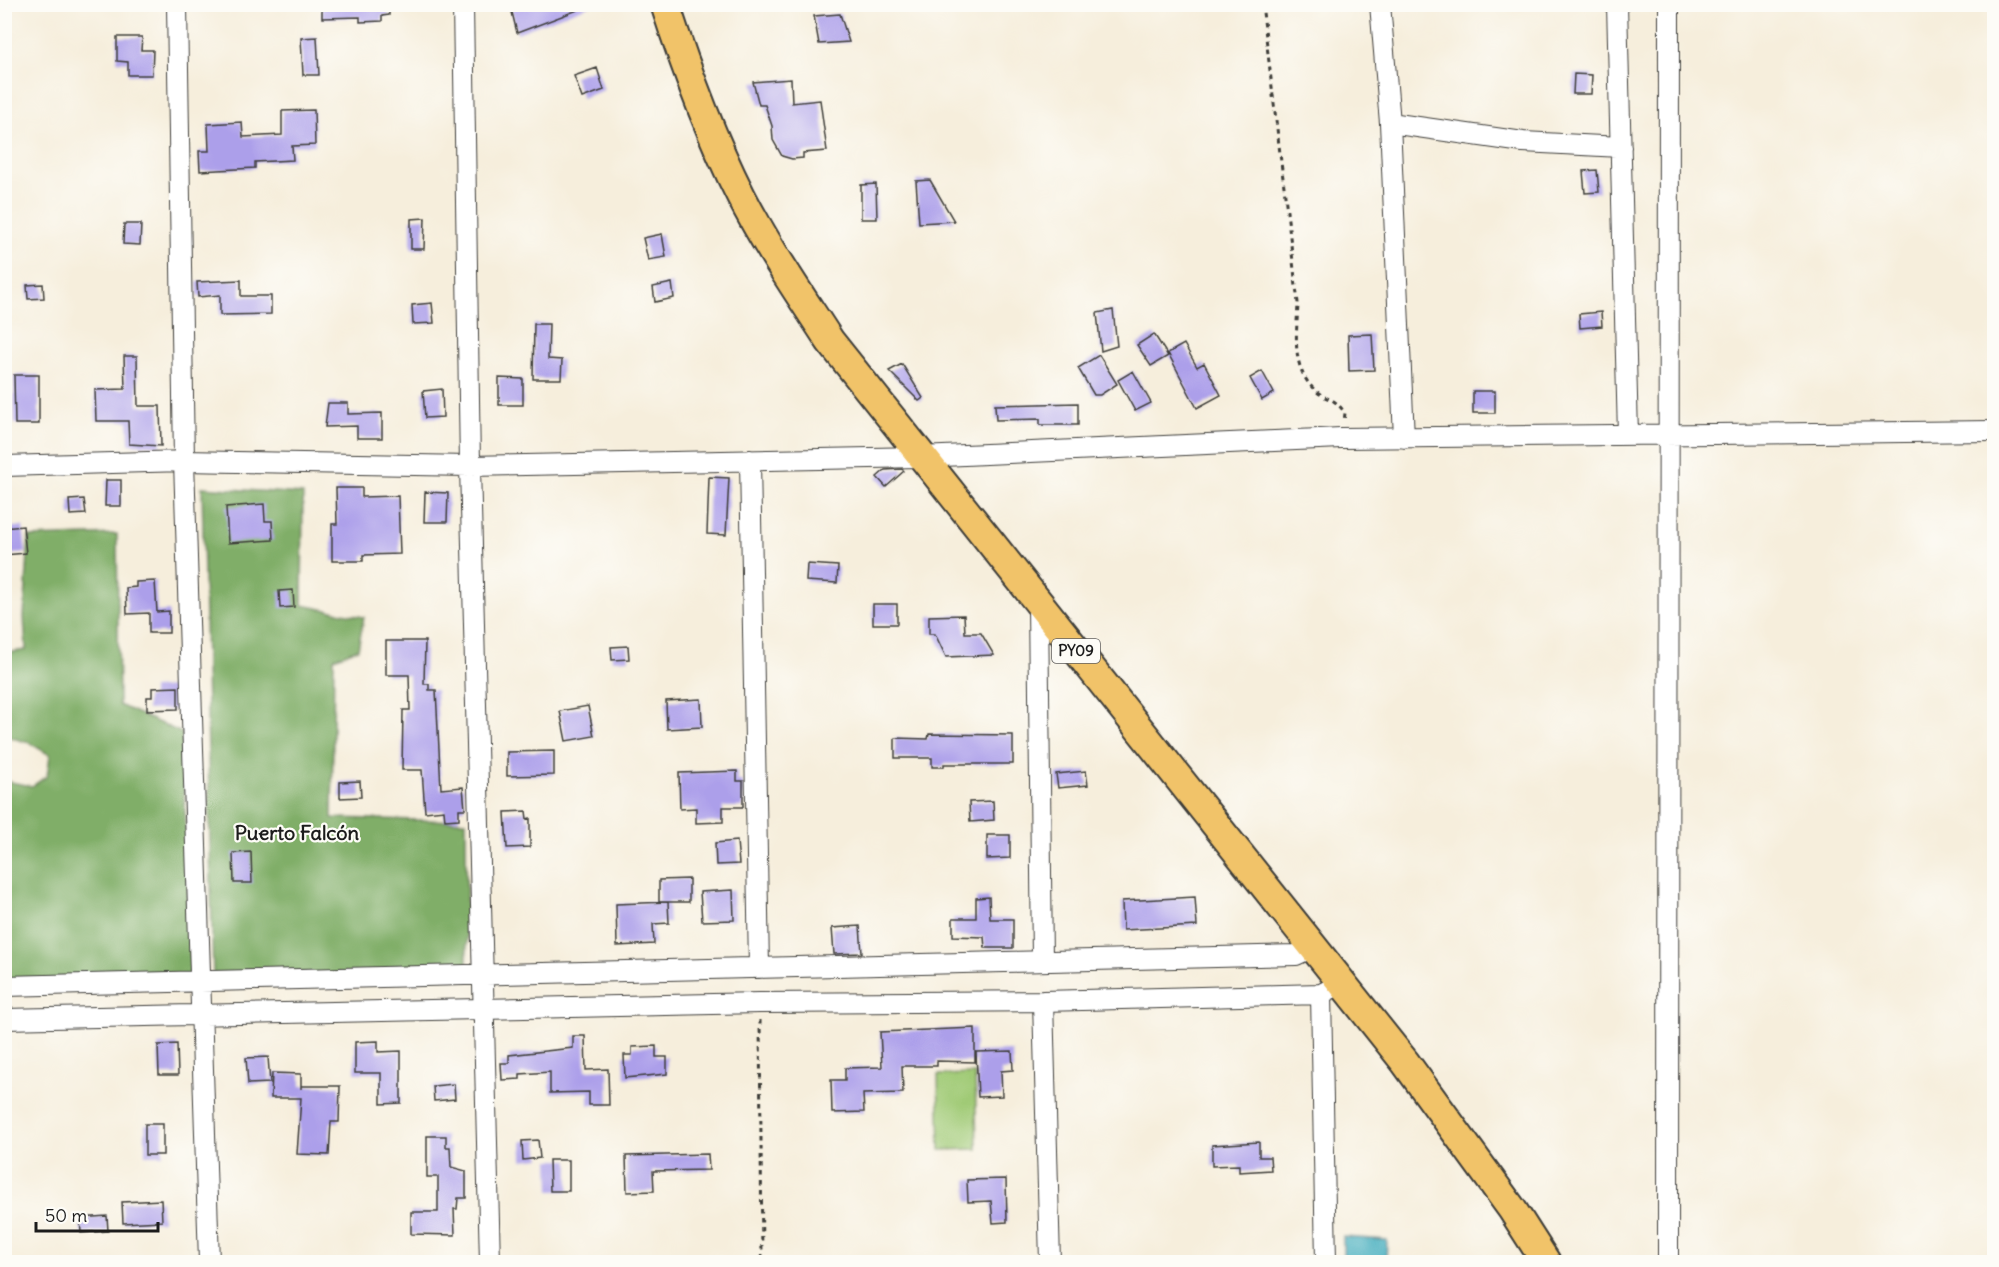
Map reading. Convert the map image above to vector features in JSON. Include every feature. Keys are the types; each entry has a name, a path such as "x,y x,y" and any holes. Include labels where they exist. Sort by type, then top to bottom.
{"highway":[{"name":"PY09","path":"665,4 686,67 740,195 772,253 831,341 1313,947 1332,988 1406,1062 1512,1209 1546,1263"}],"street":[{"path":"177,4 184,461 209,1263"},
{"path":"463,4 470,466 490,1263"},
{"path":"1380,4 1390,123 1404,438"},
{"path":"1617,4 1628,435"},
{"path":"1668,1263 1669,4"},
{"path":"1390,123 1523,142 1621,147"},
{"path":"4,466 184,461 470,466 921,457 1341,438 1995,431"},
{"path":"750,460 759,968"},
{"path":"1038,604 1042,961"},
{"path":"4,986 1296,955 1313,947"},
{"path":"4,1019 760,1004 1042,1001 1332,988 1326,1263"},
{"path":"1042,1001 1050,1263"}],"path":[{"path":"1262,4 1298,303 1296,351 1300,372 1317,392 1336,400 1345,413 1341,438"},
{"path":"760,1004 762,1263"}],"green space":[{"path":"202,487 303,494 302,605 364,617 358,649 334,658 332,818 466,821 467,975 213,979"},
{"path":"117,534 119,705 182,733 191,979 5,983 4,781 32,786 47,776 50,755 30,743 5,736 5,653 26,650 24,617 29,537"},
{"path":"975,1074 977,1149 940,1150 938,1075"}],"water":[{"path":"1343,1237 1387,1240 1386,1262 1343,1262"}],"building":[{"path":"322,4 389,4 389,15 382,16 382,21 360,22 360,17 322,18"},
{"path":"510,4 591,4 591,5 517,33"},
{"path":"840,14 849,42 819,44 814,16"},
{"path":"117,37 142,37 141,50 153,50 152,75 128,75 128,62 117,61"},
{"path":"317,37 319,75 303,75 301,38"},
{"path":"597,68 604,90 582,98 574,76"},
{"path":"1574,74 1592,75 1591,94 1573,94"},
{"path":"791,79 792,103 820,100 827,151 803,153 803,158 792,159 782,156 773,140 772,126 765,105 759,105 753,82"},
{"path":"314,110 315,145 292,146 293,160 255,162 255,168 200,171 199,151 209,151 208,124 242,122 243,137 282,135 282,111"},
{"path":"1597,170 1599,192 1585,193 1583,171"},
{"path":"930,180 954,221 919,223 916,181"},
{"path":"876,184 877,219 861,219 861,185"},
{"path":"425,218 424,249 411,249 411,219"},
{"path":"124,224 141,224 140,245 123,244"},
{"path":"662,234 666,257 648,260 643,238"},
{"path":"241,280 241,296 271,296 271,314 220,315 220,295 198,297 197,282"},
{"path":"672,283 674,298 655,302 653,287"},
{"path":"43,284 44,298 28,299 27,285"},
{"path":"432,303 434,323 413,324 412,305"},
{"path":"1113,310 1117,346 1101,351 1097,313"},
{"path":"1601,312 1602,326 1580,328 1579,314"},
{"path":"534,324 549,324 548,359 562,360 561,379 533,379"},
{"path":"1154,334 1168,356 1151,366 1137,345"},
{"path":"1372,334 1374,370 1349,371 1348,335"},
{"path":"1184,344 1197,367 1204,363 1221,395 1197,408 1168,353"},
{"path":"1099,355 1117,384 1100,395 1094,395 1078,368"},
{"path":"124,356 137,356 138,406 160,406 161,446 129,444 128,421 96,421 95,390 125,389"},
{"path":"902,364 923,398 919,401 889,371"},
{"path":"1133,371 1151,403 1135,411 1118,380"},
{"path":"1262,371 1274,393 1262,400 1250,378"},
{"path":"14,375 39,375 39,424 15,424"},
{"path":"499,378 523,379 523,405 499,405"},
{"path":"442,389 443,417 425,418 423,391"},
{"path":"1473,391 1495,391 1495,413 1473,413"},
{"path":"328,403 348,403 348,414 382,413 382,438 357,438 357,426 325,427"},
{"path":"1078,403 1078,425 1040,425 1040,419 996,420 995,405"},
{"path":"902,469 904,471 886,487 877,477 885,470"},
{"path":"709,477 729,478 726,535 707,534"},
{"path":"106,480 121,480 121,506 105,506"},
{"path":"336,488 362,488 362,497 398,496 400,554 363,555 363,561 332,561 332,524 337,524"},
{"path":"425,492 448,493 447,522 424,522"},
{"path":"84,499 86,514 70,515 69,500"},
{"path":"264,504 265,521 272,521 273,540 228,543 226,507"},
{"path":"23,526 26,553 4,555 4,528"},
{"path":"807,564 838,566 837,583 806,581"},
{"path":"155,581 157,612 169,611 169,633 149,633 149,613 127,614 126,588 136,587 136,582"},
{"path":"293,590 294,607 280,608 279,591"},
{"path":"873,604 897,604 897,624 873,624"},
{"path":"964,615 965,633 981,633 994,655 946,657 935,634 929,634 929,616"},
{"path":"386,641 425,641 424,684 429,684 429,690 436,690 441,789 463,787 465,809 459,809 459,819 445,820 444,810 425,812 422,770 402,770 403,710 410,710 409,675 386,675"},
{"path":"628,646 629,659 612,660 611,647"},
{"path":"178,687 178,709 147,710 147,697 152,697 152,688"},
{"path":"701,699 702,727 667,729 666,701"},
{"path":"588,706 594,736 566,741 560,711"},
{"path":"929,734 1013,735 1013,764 944,764 944,767 932,767 932,758 895,758 895,738 928,739"},
{"path":"554,751 554,775 507,776 507,752"},
{"path":"737,771 737,781 743,781 743,807 723,807 723,822 696,823 696,808 680,809 679,773"},
{"path":"1086,771 1088,785 1058,788 1056,774"},
{"path":"360,781 361,797 340,798 340,782"},
{"path":"993,801 994,820 970,822 969,802"},
{"path":"526,811 527,819 530,818 530,847 507,848 505,812"},
{"path":"987,835 1010,835 1010,858 987,859"},
{"path":"737,841 739,864 716,865 715,843"},
{"path":"251,852 252,883 234,883 233,853"},
{"path":"689,879 689,902 659,902 659,880"},
{"path":"733,890 734,920 702,921 700,892"},
{"path":"989,897 990,919 1013,919 1013,948 985,948 984,937 953,936 953,918 976,918 976,898"},
{"path":"1195,897 1197,926 1123,930 1122,901"},
{"path":"668,902 669,923 653,924 654,944 617,946 616,904"},
{"path":"860,926 862,953 834,954 832,928"},
{"path":"975,1028 975,1062 937,1061 937,1066 902,1066 903,1093 863,1094 864,1112 832,1113 831,1080 845,1080 845,1068 882,1067 880,1032"},
{"path":"573,1036 585,1036 586,1070 608,1069 609,1105 589,1105 589,1092 550,1093 550,1072 520,1074 520,1079 502,1080 501,1063 509,1063 509,1055 573,1048"},
{"path":"378,1041 378,1052 401,1051 401,1103 381,1104 381,1073 355,1073 355,1042"},
{"path":"177,1044 178,1075 159,1075 158,1045"},
{"path":"656,1046 656,1057 667,1057 667,1074 625,1078 624,1055 632,1055 632,1047"},
{"path":"1012,1051 1013,1070 1001,1071 1002,1096 978,1097 976,1052"},
{"path":"268,1057 270,1083 248,1084 246,1058"},
{"path":"272,1073 301,1074 301,1086 340,1086 339,1122 331,1122 329,1155 297,1154 301,1098 271,1098"},
{"path":"454,1084 455,1099 434,1101 433,1086"},
{"path":"145,1124 163,1124 163,1155 145,1155"},
{"path":"427,1136 446,1136 446,1147 450,1147 451,1167 466,1171 466,1198 458,1198 457,1209 454,1209 455,1235 411,1234 411,1212 438,1212 438,1177 427,1177"},
{"path":"538,1140 540,1158 523,1160 522,1141"},
{"path":"1259,1142 1259,1157 1270,1157 1271,1170 1239,1172 1239,1165 1212,1166 1212,1145"},
{"path":"708,1154 709,1170 653,1171 654,1191 627,1192 626,1156"},
{"path":"549,1160 569,1160 569,1191 550,1191"},
{"path":"1006,1179 1007,1222 993,1223 991,1201 968,1202 967,1180"},
{"path":"161,1200 162,1221 123,1223 122,1202"},
{"path":"107,1216 108,1231 81,1233 80,1218"}],"district":[{"name":"Puerto Falcón","path":"297,833"}]}
